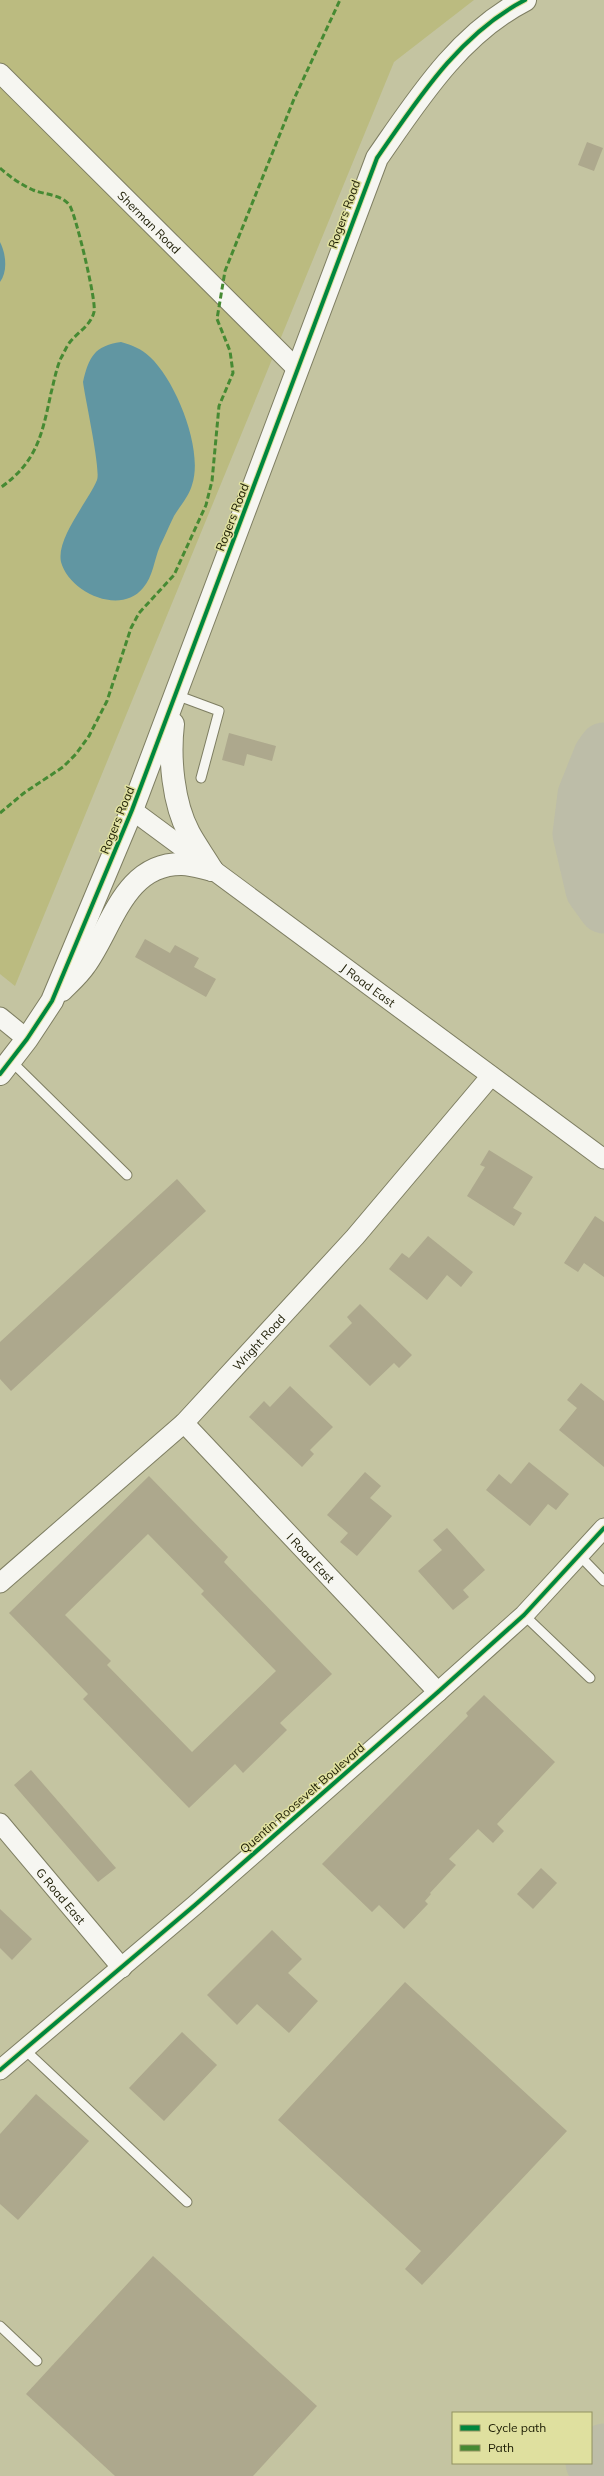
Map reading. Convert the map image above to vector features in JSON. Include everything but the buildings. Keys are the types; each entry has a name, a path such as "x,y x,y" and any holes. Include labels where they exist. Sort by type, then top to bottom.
{"street":[{"name":"Rogers Road","path":"6,1067 27,1039 52,1001 132,810 298,370 362,192 377,158 430,82 463,47 509,8 525,0"},
{"name":"Sherman Road","path":"0,73 298,370"},
{"path":"176,695 170,760 181,810 188,832 212,870"},
{"name":"J Road East","path":"132,810 604,1160"},
{"path":"52,1001 86,965 121,899 141,877 166,866 182,864 212,870"},
{"path":"0,1017 27,1039"},
{"name":"Wright Road","path":"0,1583 184,1423 355,1237 491,1076"},
{"name":"I Road East","path":"184,1423 438,1692"},
{"name":"Quentin Roosevelt Boulevard","path":"0,2070 122,1968 524,1615 580,1556 604,1528"},
{"name":"G Road East","path":"0,1823 122,1968"}],"lane":[{"path":"176,695 219,711 201,778"},
{"path":"6,1067 127,1175"},
{"path":"580,1556 604,1582"},
{"path":"524,1615 590,1678"},
{"path":"24,2049 187,2202"},
{"path":"0,2326 37,2361"}],"green space":[{"path":"0,0 474,0 394,62 15,986 0,974"}],"water":[{"path":"0,242 4,252 5,268 3,278 0,282"},
{"path":"121,342 129,344 147,354 160,368 169,382 178,399 191,435 195,470 191,489 170,524 146,584 133,596 122,600 109,600 96,597 84,591 74,583 66,573 61,562 61,552 63,542 68,531 93,489 98,474 83,382 85,373 94,354 105,346"}],"taxiway":[{"path":"604,748 599,755 583,795 578,834 591,890 604,908"},
{"path":"592,2462 604,2449"}],"marked path":[{"path":"0,813 24,793 63,767 76,754 89,736 107,701 131,628 139,613 174,575 206,505 212,481 219,406 233,373 230,351 217,319 225,271 294,99 340,0"},
{"path":"0,168 11,177 33,190 63,199 70,206 77,226 94,305 94,312 90,321 70,342 59,362 41,435 30,458 22,468 0,488"}],"cycle path":[{"path":"0,1074 27,1039 52,1001 132,810 377,158 424,91 460,49 501,14 525,0"},
{"path":"0,2070 195,1905 524,1615 604,1528"}]}
